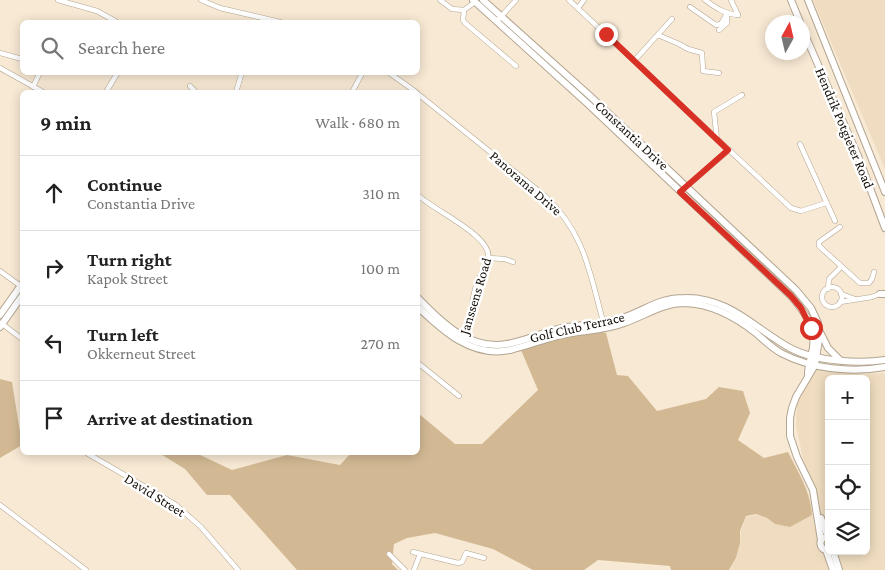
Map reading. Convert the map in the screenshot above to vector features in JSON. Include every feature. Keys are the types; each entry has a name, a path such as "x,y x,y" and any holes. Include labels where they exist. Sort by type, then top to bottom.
{"street":[{"path":"58,0 97,11 113,20"},
{"path":"201,0 258,20"},
{"path":"440,0 452,9 464,10"},
{"name":"Constantia Drive","path":"483,0 499,18 595,111 801,308 812,332 814,356"},
{"path":"499,18 516,0"},
{"path":"569,0 791,208 801,212 826,202"},
{"path":"578,8 584,0"},
{"path":"705,0 727,14 738,16 732,0"},
{"path":"791,0 797,15"},
{"name":"Hendrik Potgieter Road","path":"808,0 885,192"},
{"path":"474,1 464,10 463,20 516,66"},
{"name":"Constantia Drive","path":"474,1 499,18 686,186 796,290 815,315 820,333 807,376 792,408 790,436 797,457 810,483 825,534"},
{"path":"690,7 716,25 722,24 727,14"},
{"path":"719,30 726,23 727,14"},
{"path":"634,61 672,19"},
{"path":"658,35 688,49 702,53 703,71 701,76"},
{"name":"Hendrik Potgieter Road","path":"810,46 858,156 885,228"},
{"path":"0,53 20,58"},
{"path":"0,68 39,90"},
{"path":"703,71 719,73"},
{"path":"33,87 39,75"},
{"path":"107,90 116,75"},
{"path":"237,90 241,75"},
{"path":"353,90 361,75"},
{"name":"Panorama Drive","path":"392,75 413,90"},
{"path":"190,86 194,90"},
{"name":"Panorama Drive","path":"420,95 545,196 562,213 587,259 604,325"},
{"path":"717,140 714,112 742,95"},
{"path":"800,144 835,221"},
{"path":"680,192 728,150"},
{"name":"Janssens Road","path":"420,197 434,208 469,229 486,247 489,254 477,283 472,314 462,339"},
{"path":"840,226 818,243 819,246 862,284 869,283 874,272"},
{"path":"488,258 506,259 513,262"},
{"path":"841,267 829,279 828,288 822,296 825,305 834,307 840,302 872,297 884,293"},
{"path":"0,271 20,285"},
{"path":"832,277 834,288 841,294 857,299"},
{"path":"828,288 834,288"},
{"path":"0,315 20,289"},
{"path":"840,302 841,294"},
{"name":"Golf Club Terrace","path":"604,325 664,300 694,298 724,305 792,349 814,356 840,360 862,362 885,360"},
{"path":"20,299 1,324 20,338"},
{"name":"Golf Club Terrace","path":"420,306 442,329 478,349 498,352 562,334 604,325 625,323 660,307 677,304 699,304 724,312 780,352 811,364 852,370 885,367"},
{"path":"767,333 767,342 776,339"},
{"path":"820,333 825,343 840,360"},
{"path":"420,366 459,396"},
{"name":"David Street","path":"90,455 176,505 202,527 238,570"},
{"path":"0,505 86,570"},
{"path":"413,552 460,563 466,553 484,558"},
{"path":"389,554 405,570"},
{"path":"414,570 420,554"},
{"path":"828,555 833,570"},
{"path":"834,555 840,570"}],"shaded area":[{"path":"813,0 885,0 885,169"},
{"path":"606,333 617,375 628,376 657,411 706,399 719,387 743,391 750,413 738,440 764,458 788,452 807,490 812,515 790,527 775,524 767,518 756,514 746,516 740,531 740,543 736,558 729,570 671,570 670,566 598,560 584,570 533,570 493,549 435,533 407,538 394,544 392,564 398,570 297,570 230,495 207,495 185,469 162,455 200,455 232,470 287,455 340,465 349,455 420,455 420,415 455,444 482,444 538,390 521,350 581,334"},
{"path":"815,369 860,374 883,373 885,375 885,570 730,570 736,559 741,531 746,517 756,515 767,518 775,524 790,527 817,511 812,500 796,426 797,396"},
{"path":"0,379 12,382 20,432 20,446 0,458"}],"route":[{"path":"606,34 728,150 680,192 791,296 801,308 811,328"}]}
